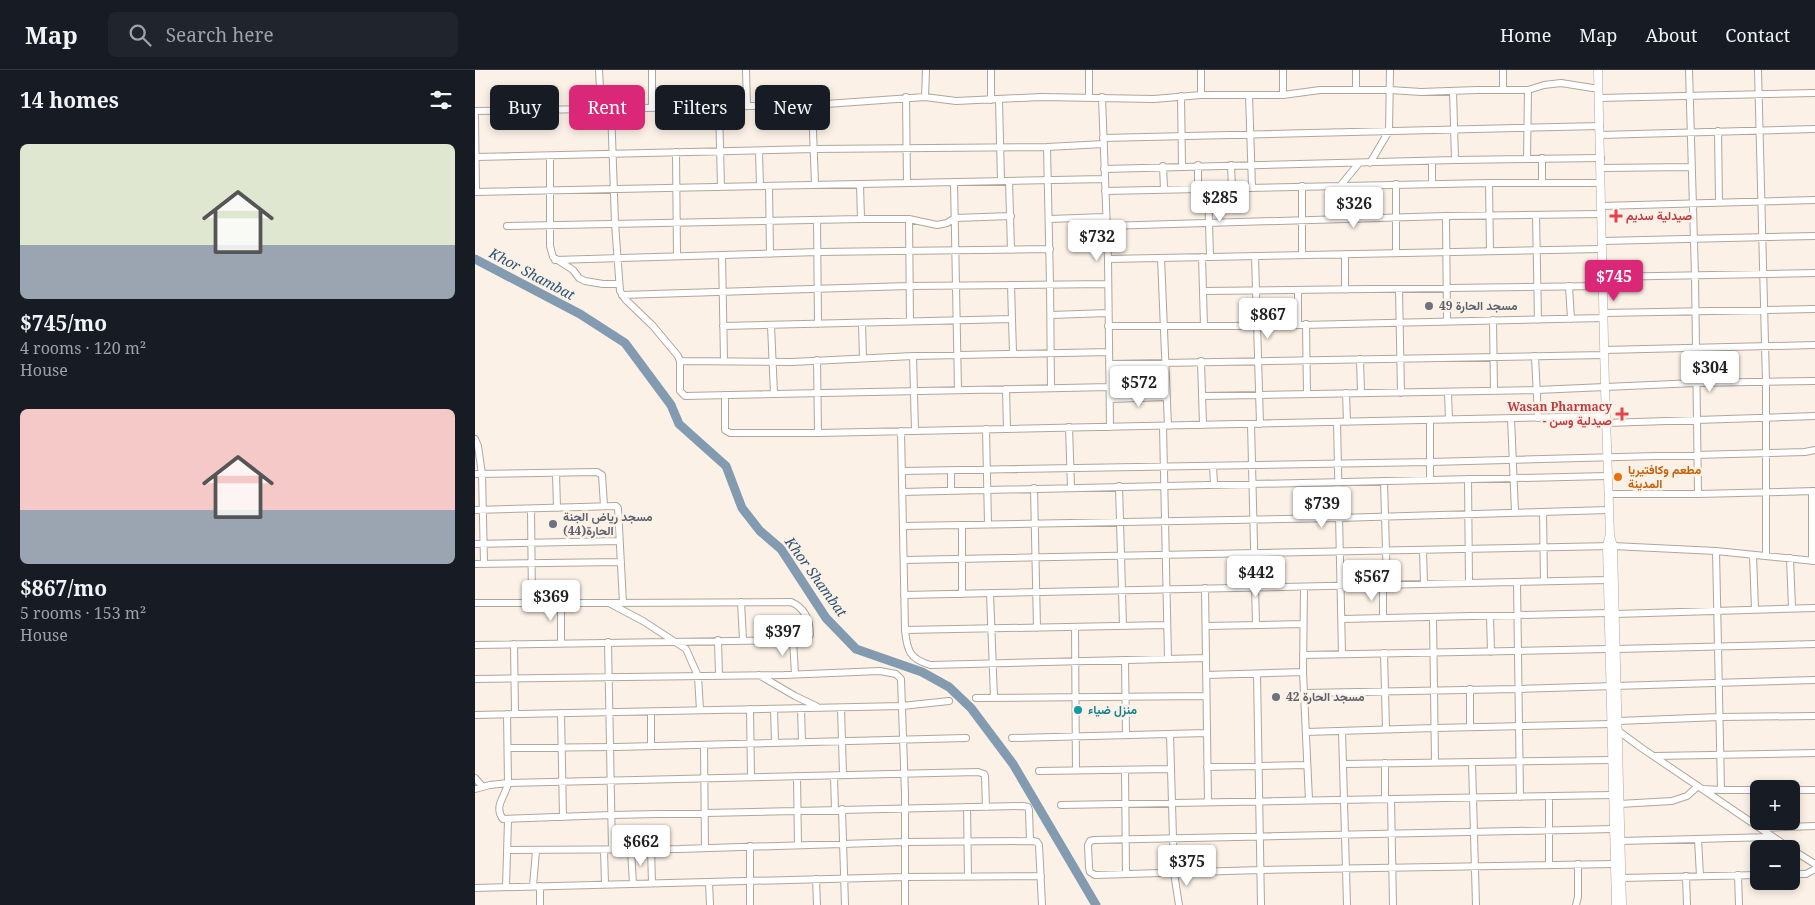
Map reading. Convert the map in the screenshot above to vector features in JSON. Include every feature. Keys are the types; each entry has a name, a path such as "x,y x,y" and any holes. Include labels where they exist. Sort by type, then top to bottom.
{"main road":[{"path":"1598,70 1606,457 1622,905"},
{"path":"1610,546 1608,580 1612,613"},
{"path":"1615,725 1612,760 1616,905"}],"street":[{"path":"599,70 600,85"},
{"path":"652,70 652,108"},
{"path":"746,70 747,106 755,106"},
{"path":"925,70 925,97"},
{"path":"991,70 991,100"},
{"path":"1089,70 1089,98"},
{"path":"1201,70 1201,95"},
{"path":"1283,70 1283,95"},
{"path":"1356,70 1356,90"},
{"path":"1370,163 1389,131 1390,70"},
{"path":"1503,70 1503,90"},
{"path":"1689,70 1695,276 1698,494"},
{"path":"1758,70 1766,382 1766,556"},
{"path":"830,103 906,97 948,100 1102,97 1154,99 1201,95 1283,95 1320,90 1421,92 1528,90 1561,84 1599,89"},
{"path":"1527,159 1528,90"},
{"path":"1453,91 1455,160"},
{"path":"1599,98 1815,93"},
{"path":"1249,95 1252,188"},
{"path":"1181,96 1182,166"},
{"path":"906,97 907,183"},
{"path":"1102,97 1108,259 1110,427"},
{"path":"999,100 1001,181"},
{"path":"645,108 655,108"},
{"path":"475,111 569,110"},
{"path":"475,116 475,192 1105,179"},
{"path":"475,156 550,156 814,149 1047,147 1182,136 1600,126"},
{"path":"1600,135 1815,129"},
{"path":"612,130 617,257 619,284 622,295 676,352 680,361 680,387 682,394 685,396 1110,387"},
{"path":"720,130 721,187"},
{"path":"813,130 815,184"},
{"path":"1717,131 1719,202"},
{"path":"1047,147 1051,284 1051,388"},
{"path":"759,151 760,186"},
{"path":"676,152 677,256"},
{"path":"550,156 551,254 555,260 573,270 579,278 585,281 619,284"},
{"path":"1542,158 1542,183"},
{"path":"1105,169 1198,165 1601,158"},
{"path":"1432,184 1433,161"},
{"path":"1341,185 1359,163"},
{"path":"1198,165 1198,188"},
{"path":"1231,165 1232,188"},
{"path":"1163,166 1163,189"},
{"path":"1601,168 1691,167"},
{"path":"1009,181 1011,250"},
{"path":"954,182 958,390"},
{"path":"1489,183 1490,251"},
{"path":"1105,191 1396,184 1601,183"},
{"path":"860,184 861,219"},
{"path":"1396,184 1397,253"},
{"path":"769,186 770,254"},
{"path":"1302,186 1302,255"},
{"path":"1209,188 1210,257"},
{"path":"1106,226 1537,215 1693,203 1815,200"},
{"path":"1537,215 1538,320"},
{"path":"507,226 861,219 909,219 937,225 947,223 955,218 1011,216"},
{"path":"1446,216 1447,321"},
{"path":"1049,219 1105,217"},
{"path":"909,219 910,321"},
{"path":"817,220 818,324"},
{"path":"1108,259 1537,251 1694,239 1815,236"},
{"path":"555,260 818,252 1050,249"},
{"path":"1345,254 1345,290"},
{"path":"722,255 724,360"},
{"path":"1255,256 1260,424"},
{"path":"1201,257 1204,326"},
{"path":"1161,258 1167,396 1164,467 1168,659"},
{"path":"1603,277 1815,273"},
{"path":"622,295 909,286 1108,284"},
{"path":"1011,285 1013,353"},
{"path":"1569,286 1571,319"},
{"path":"1203,291 1603,286"},
{"path":"1399,289 1401,392"},
{"path":"1297,290 1298,325"},
{"path":"1108,326 1257,326 1538,320 1695,312 1815,309"},
{"path":"1051,315 1108,314"},
{"path":"723,326 1012,319"},
{"path":"1493,320 1494,391"},
{"path":"862,322 863,358"},
{"path":"1306,324 1307,394"},
{"path":"771,325 774,394"},
{"path":"1109,364 1535,356 1696,348 1815,346"},
{"path":"680,361 773,361 1013,353 1109,352"},
{"path":"913,356 915,431"},
{"path":"1535,356 1538,418"},
{"path":"1360,358 1361,393"},
{"path":"817,360 818,433"},
{"path":"1201,362 1203,425"},
{"path":"1202,396 1537,390 1696,383 1815,381"},
{"path":"1006,389 1007,429"},
{"path":"1448,392 1449,420"},
{"path":"1346,394 1347,422"},
{"path":"725,395 725,430 727,432 818,433 1511,418 1696,420 1815,416"},
{"path":"1110,399 1167,396"},
{"path":"1511,418 1515,512"},
{"path":"1430,420 1430,480"},
{"path":"1337,422 1342,654"},
{"path":"1251,424 1255,625"},
{"path":"1069,428 1071,487"},
{"path":"986,429 988,524"},
{"path":"901,431 905,630 909,650 912,656 920,662 930,665 1206,658"},
{"path":"475,439 478,446 478,474 483,510 484,563"},
{"path":"902,471 1430,462 1805,452 1815,450"},
{"path":"1213,466 1214,484"},
{"path":"951,470 951,491"},
{"path":"556,473 557,508"},
{"path":"478,474 601,473 604,506"},
{"path":"902,492 1607,476"},
{"path":"1468,479 1469,583"},
{"path":"1383,618 1385,585 1384,481"},
{"path":"1119,486 1123,626"},
{"path":"1034,488 1037,628"},
{"path":"904,560 1610,546 1716,551 1813,561 1814,491 1608,494"},
{"path":"475,510 614,505 617,507 623,603"},
{"path":"531,509 532,602"},
{"path":"903,526 1385,517 1608,510"},
{"path":"1543,512 1544,581"},
{"path":"962,525 963,594"},
{"path":"475,544 619,541"},
{"path":"1423,550 1424,584"},
{"path":"1716,551 1721,790"},
{"path":"1753,555 1755,609"},
{"path":"1791,558 1792,608"},
{"path":"475,564 621,562"},
{"path":"905,596 1608,580"},
{"path":"1517,582 1520,797"},
{"path":"1303,587 1303,672 1309,800"},
{"path":"1205,588 1208,802"},
{"path":"990,594 994,698"},
{"path":"475,603 782,601 798,605 808,618 810,635 806,638 793,640 475,645"},
{"path":"561,602 561,643"},
{"path":"741,602 743,640"},
{"path":"609,603 643,621 686,650 698,676 700,710"},
{"path":"1341,619 1815,608"},
{"path":"1490,616 1491,652"},
{"path":"1433,618 1435,762"},
{"path":"1206,626 1303,624"},
{"path":"905,630 1167,625"},
{"path":"1075,627 1077,770"},
{"path":"718,640 719,675"},
{"path":"793,640 795,674"},
{"path":"608,642 612,850"},
{"path":"514,644 514,679 508,748 508,783 506,793 500,801 499,810 500,816 507,820 798,810 1028,807 1030,842"},
{"path":"1303,655 1815,644"},
{"path":"1384,653 1386,729"},
{"path":"1125,660 1126,735"},
{"path":"475,679 890,672 896,674 901,679 905,808 905,905"},
{"path":"1206,675 1303,672"},
{"path":"1257,674 1261,905"},
{"path":"758,675 820,708"},
{"path":"1304,693 1815,680"},
{"path":"1470,689 1470,727"},
{"path":"976,698 1206,696"},
{"path":"475,715 841,708 902,706 949,701"},
{"path":"801,708 802,742"},
{"path":"841,708 843,775"},
{"path":"750,709 751,777"},
{"path":"774,709 775,743"},
{"path":"651,712 651,746"},
{"path":"561,713 563,817"},
{"path":"1306,732 1615,725 1720,717 1815,716"},
{"path":"1615,725 1654,756 1750,821"},
{"path":"1342,731 1347,905"},
{"path":"1170,734 1172,838 1174,873 1179,905"},
{"path":"1011,738 1206,734"},
{"path":"508,748 966,738"},
{"path":"704,745 705,848"},
{"path":"1654,756 1815,753"},
{"path":"1344,764 1612,760"},
{"path":"1472,762 1476,905"},
{"path":"1385,764 1391,833 1393,905"},
{"path":"1207,767 1307,765"},
{"path":"1039,771 1171,769"},
{"path":"1125,770 1126,874"},
{"path":"475,789 482,786 508,783 981,772 985,776 986,807"},
{"path":"797,776 798,845"},
{"path":"834,776 843,844 845,905"},
{"path":"475,778 482,786"},
{"path":"1619,804 1672,801 1687,796 1700,788 1750,790"},
{"path":"1800,790 1815,790"},
{"path":"1061,805 1613,795"},
{"path":"1549,796 1549,864"},
{"path":"967,807 967,876"},
{"path":"506,887 507,820"},
{"path":"1800,827 1815,826"},
{"path":"1614,829 1125,839 1094,840 1088,844 1089,868 1092,874 1615,864"},
{"path":"1763,830 1778,840"},
{"path":"1621,841 1773,837"},
{"path":"1698,839 1700,876"},
{"path":"508,850 651,850 905,842 1037,842 1039,845 1042,905"},
{"path":"750,846 750,905"},
{"path":"604,850 605,884"},
{"path":"631,850 633,884"},
{"path":"651,850 652,883"},
{"path":"536,851 537,886 540,905"},
{"path":"1800,855 1815,864"},
{"path":"1576,905 1578,897 1578,864"},
{"path":"1800,874 1806,874 1815,869"},
{"path":"1739,875 1739,905"},
{"path":"1621,878 1750,875"},
{"path":"475,888 905,877 1041,876"},
{"path":"1686,876 1687,905"},
{"path":"816,879 817,905"},
{"path":"709,882 711,905"}],"waterway":[{"name":"Khor Shambat","path":"475,259 580,314 625,343 671,405 679,424 726,466 742,508 760,531 781,549 826,618 856,649 922,672 949,687 971,708 1013,764 1096,905"}],"place":[{"name":"صيدلية سديم","path":"1616,216"},
{"name":"مسجد الحارة 49","path":"1429,306"},
{"name":"Wasan Pharmacy - صيدلية وسن","path":"1622,414"},
{"name":"مطعم وكافتيريا المدينة","path":"1618,477"},
{"name":"مسجد رياض الجنة الحارة(44)","path":"553,524"},
{"name":"مسجد الحارة 42","path":"1276,697"},
{"name":"منزل ضياء","path":"1078,710"}]}
